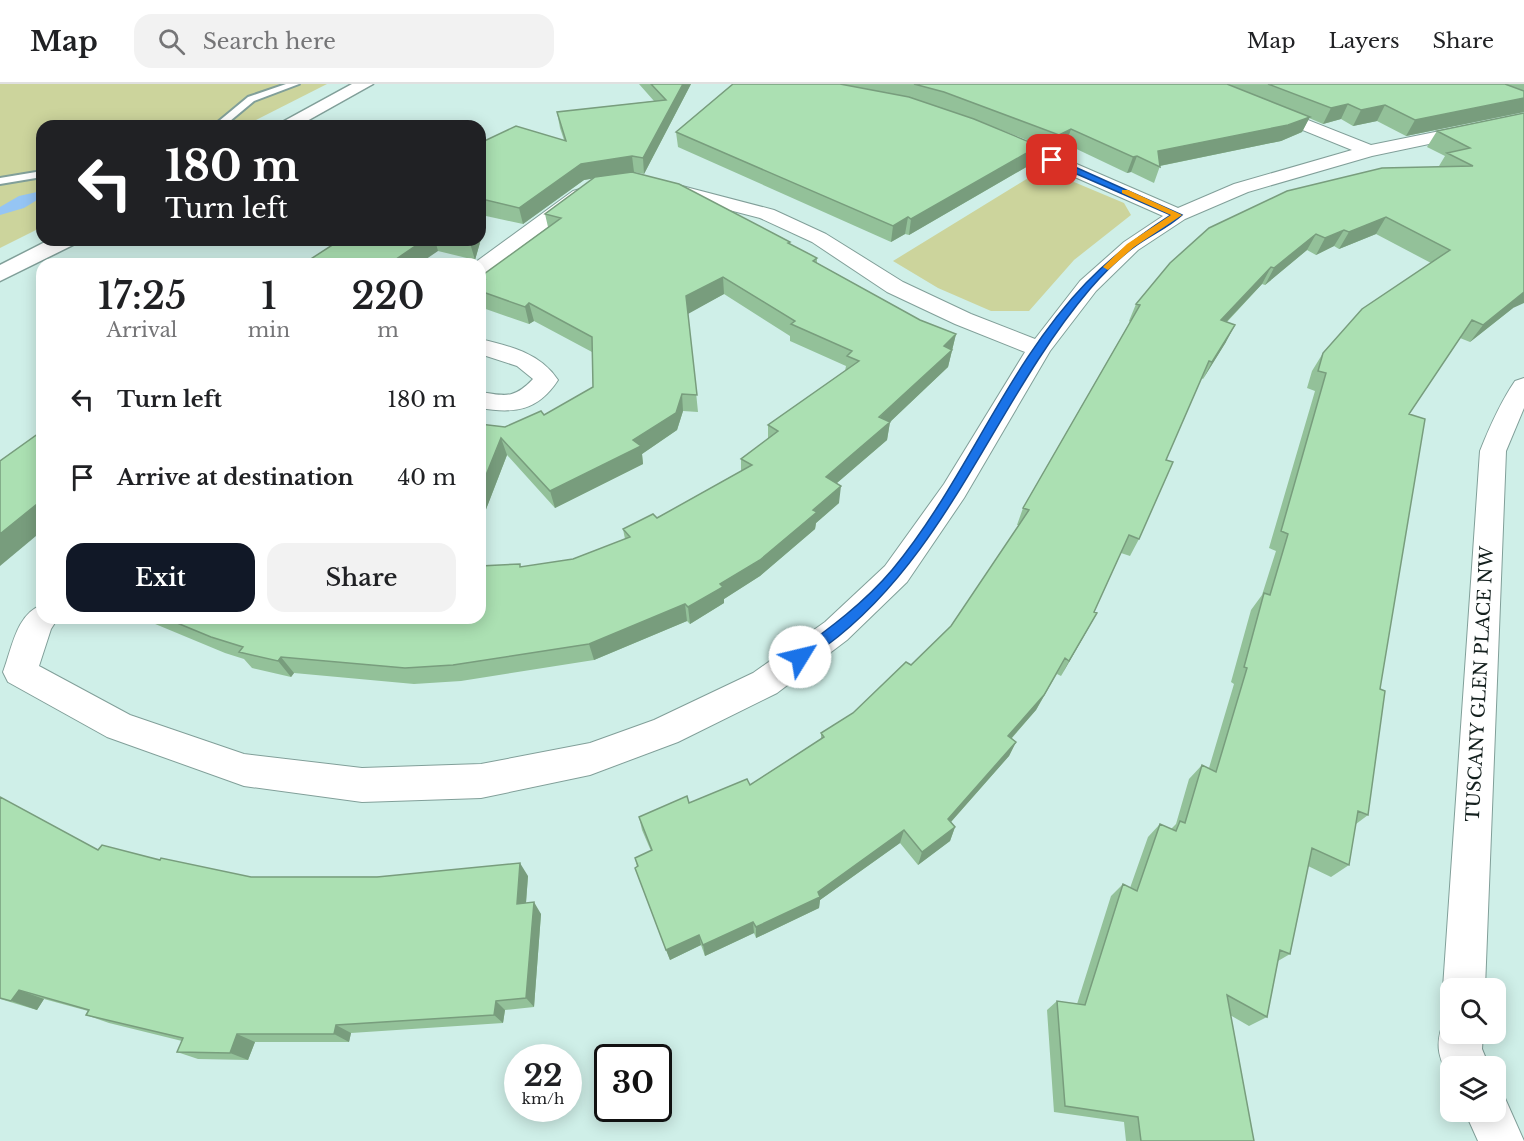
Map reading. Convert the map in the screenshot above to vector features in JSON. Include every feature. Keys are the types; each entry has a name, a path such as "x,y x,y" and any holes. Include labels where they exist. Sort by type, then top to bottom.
{"street":[{"path":"296,120 365,84"},
{"path":"1203,84 1369,151"},
{"path":"37,624 20,672 119,726 244,770 362,785 481,781 590,759 666,731 765,683 836,631 896,574 954,490 1039,349 1088,286 1131,246 1178,215 1241,188 1369,151 1524,119"},
{"path":"978,128 1178,215"},
{"path":"644,182 767,214 819,238 895,287 963,319 1039,349"},
{"path":"486,265 591,186 602,185"},
{"path":"0,274 54,246"},
{"path":"486,348 524,360 538,368 546,380 529,398 505,404 486,401"},
{"name":"TUSCANY GLEN PLACE NW","path":"1465,978 1493,452 1506,417 1524,386"},
{"path":"1493,1122 1502,1141"}],"lane":[{"path":"229,120 236,110 248,100 295,84"},
{"path":"0,181 36,175"}],"green space":[{"path":"0,84 327,84 256,120 36,120 36,230 0,248"},
{"path":"1043,169 1124,203 1131,215 1074,260 1029,311 991,311 938,288 893,261"}],"water":[{"path":"36,192 36,201 24,208 0,215 0,207 19,196"}],"building":[{"path":"651,84 683,84 643,158 632,156 581,164 519,208 486,200 486,140 516,126 566,141 557,112 666,100"},
{"path":"733,84 840,84 909,97 974,119 1039,146 911,219 908,217 893,226 676,132"},
{"path":"914,84 1227,84 1310,117 1288,125 1158,151 1160,167 1071,129 1059,135 944,92"},
{"path":"1268,84 1505,84 1524,91 1524,98 1415,120 1385,105 1361,110 1348,104 1331,108"},
{"path":"1524,113 1524,292 1483,325 1472,320 1409,414 1425,419 1380,689 1385,691 1368,815 1358,811 1349,865 1312,848 1290,954 1280,950 1267,1017 1227,995 1254,1141 1141,1141 1138,1117 1065,1106 1057,1001 1085,1005 1123,884 1137,891 1160,824 1176,831 1180,821 1185,823 1202,765 1216,772 1247,668 1244,667 1264,593 1270,595 1288,534 1281,531 1326,373 1318,371 1323,353 1362,309 1450,250 1386,217 1349,232 1344,230 1325,238 1316,234 1274,268 1271,267 1221,320 1235,325 1212,362 1209,361 1166,460 1173,462 1139,539 1129,535 1094,612 1097,613 1069,661 1065,658 1044,695 1008,736 1016,742 948,819 955,827 922,852 904,830 818,892 820,897 756,927 753,922 703,945 699,935 666,950 635,868 638,866 635,858 652,850 639,817 687,796 689,803 747,779 750,785 824,737 821,733 853,713 906,662 911,665 951,626 1029,510 1023,508 1140,305 1136,304 1170,263 1209,228 1287,191 1382,168 1473,166 1447,153 1470,148 1437,131"},
{"path":"632,172 679,184 790,242 788,243 817,258 813,261 920,320 956,334 944,346 952,350 879,417 890,422 826,477 841,486 813,510 817,512 760,560 720,584 723,587 688,607 685,604 589,644 453,665 405,668 281,657 278,661 239,652 243,647 180,624 486,624 486,566 520,564 520,567 573,559 630,537 623,529 653,514 657,518 752,465 741,459 778,431 768,425 859,361 847,356 852,351 791,324 795,321 723,277 686,296 697,395 682,394 676,413 633,440 641,446 550,491 501,438 486,475 486,425 505,427 541,411 544,415 593,387 592,337 529,303 525,307 486,293 486,273 561,218 545,214 595,177"},
{"path":"331,246 415,246 398,258 312,258"},
{"path":"36,435 36,505 0,534 0,461"},
{"path":"0,797 98,850 102,845 160,860 161,858 251,877 377,877 520,863 517,904 534,902 526,998 496,1001 494,1015 336,1025 334,1034 237,1034 230,1053 177,1052 183,1038 86,1015 89,1010 19,990 11,1001 0,998"}],"slow traffic":[{"path":"1108,267 1131,246 1178,215 1125,192"}],"route":[{"path":"800,657 836,631 896,574 954,490 1039,349 1088,286 1131,246 1178,215 1052,160"}]}
